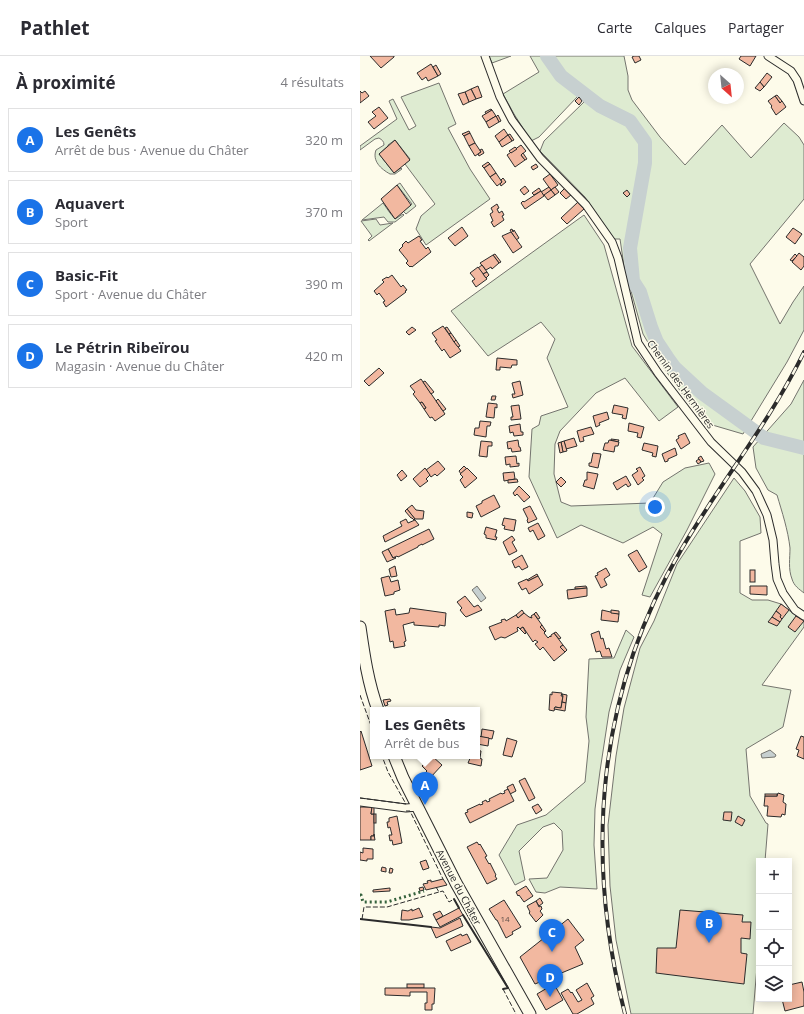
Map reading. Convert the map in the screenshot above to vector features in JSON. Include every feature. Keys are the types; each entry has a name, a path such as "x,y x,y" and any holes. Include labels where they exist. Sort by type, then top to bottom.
{"main road":[{"path":"360,627 367,674 377,707"},
{"name":"Avenue du Châter","path":"395,759 403,778 456,883 530,1014"}],"street":[{"name":"Chemin des Hermières","path":"485,56 500,97 512,120 540,158 586,205 612,242 618,258 638,342 658,373 711,442 742,472 756,491 767,515 773,540 774,564 777,578 783,593 795,610 804,616"},
{"path":"768,56 791,71 797,80 804,100"},
{"path":"360,802 406,808 418,807"}],"green space":[{"path":"489,56 511,56 492,63"},
{"path":"530,56 624,56 628,76 628,90 632,100 660,137 685,165 722,125 751,158 784,123 799,137 804,145 804,199 750,264 780,324 804,286 804,330 787,362 743,434 709,424 692,407 660,363 643,334 624,266 620,239 614,239 585,197 540,151 544,141 584,102 578,96 539,137 531,141 514,114 503,94 539,72"},
{"path":"439,83 456,124 448,128 470,169 490,199 426,245 416,229 421,216 435,204 405,164 410,159 395,140 388,145 379,154 394,173 401,168 402,169 395,174 390,174 383,170 375,158 376,150 384,145 382,140 379,138 375,139 360,150 360,146 397,119 389,101 393,99 409,130 416,126 401,97"},
{"path":"400,183 416,206 406,214 403,211 412,204 397,185"},
{"path":"383,203 395,219 403,214 404,215 395,222 388,222 384,217 362,220"},
{"path":"584,215 604,245 632,346 678,407 659,421 625,378 596,393 560,431 555,444 554,474 561,502 571,506 650,503 663,482 685,468 709,463 715,474 687,530 650,597 642,595 662,534 653,527 623,543 581,525 557,538 529,477 532,429 539,425 541,416 568,407 547,358 555,339 541,322 488,356 451,311"},
{"path":"376,219 380,225 393,223 369,241 368,240 372,236 361,221"},
{"path":"804,380 804,593 795,585 791,575 789,541 777,495 768,490 756,468 753,447 791,404"},
{"path":"734,478 745,491 760,517 761,533 740,541 740,593 752,600 768,600 781,604 804,622 804,627 762,685 791,690 783,727 746,749 750,796 768,824 765,858 756,858 756,978 753,1014 631,1014 616,940 610,886 608,825 616,756 624,708 640,648 654,621 677,564"},
{"path":"626,630 634,637 620,670 609,712 595,809 594,845 597,889 560,887 545,893 536,892 529,879 547,878 563,850 562,831 554,823 543,827 519,851 525,880 515,885 499,855 517,825 546,815 585,782 589,741 586,717 589,659 614,658"}],"shaded area":[{"path":"477,586 486,598 481,602 472,590"},
{"path":"770,750 776,755 775,757 762,758 761,754"}],"building":[{"path":"370,56 394,56 394,57 381,68"},
{"path":"639,56 641,60 635,63 632,57"},
{"path":"741,56 756,56 750,66 739,59"},
{"path":"431,64 438,76 428,81 426,77 422,80 417,73"},
{"path":"436,65 441,74 438,76 433,67"},
{"path":"767,73 772,77 764,87 760,82"},
{"path":"760,82 764,87 760,91 755,88"},
{"path":"478,86 482,97 476,99 471,89"},
{"path":"471,89 476,99 469,102 465,92"},
{"path":"360,91 362,93 365,91 369,96 360,103"},
{"path":"465,92 469,102 463,105 458,94"},
{"path":"777,95 782,101 780,103 775,96"},
{"path":"775,96 780,103 782,101 786,107 776,115 768,101"},
{"path":"579,97 582,101 579,105 575,101"},
{"path":"379,107 388,118 374,129 368,122 376,116 372,112"},
{"path":"491,109 492,110 486,114 485,112"},
{"path":"492,110 496,116 486,122 482,116"},
{"path":"498,115 501,121 499,122 496,117"},
{"path":"496,116 499,122 489,128 486,122"},
{"path":"504,129 508,135 499,142 495,136"},
{"path":"469,131 470,133 464,136 462,134"},
{"path":"470,133 475,143 469,146 464,136"},
{"path":"510,134 514,140 512,141 508,135"},
{"path":"508,135 512,141 502,147 499,142"},
{"path":"395,140 410,160 394,173 379,154"},
{"path":"475,143 481,152 475,156 469,146"},
{"path":"521,145 526,151 521,155 525,160 515,167 507,155"},
{"path":"515,147 517,149 511,153 509,151"},
{"path":"482,149 484,153 479,156 478,154"},
{"path":"523,153 527,159 525,160 521,155"},
{"path":"488,162 490,164 484,168 482,166"},
{"path":"490,164 496,173 490,177 484,168"},
{"path":"536,164 538,167 533,170 531,167"},
{"path":"496,173 502,182 497,186 490,177"},
{"path":"550,174 558,185 551,190 543,179"},
{"path":"503,178 506,182 501,186 501,180"},
{"path":"397,185 411,205 395,219 381,199"},
{"path":"525,186 529,191 524,195 520,190"},
{"path":"549,187 551,190 544,196 541,192"},
{"path":"555,187 559,192 555,195 551,190"},
{"path":"539,188 541,191 534,195 532,193"},
{"path":"565,188 571,195 566,199 560,193"},
{"path":"551,190 555,195 548,200 544,195"},
{"path":"627,190 630,194 627,197 623,193"},
{"path":"541,191 544,196 525,209 521,203"},
{"path":"578,202 584,209 567,224 561,218"},
{"path":"497,204 499,213 502,211 504,215 502,216 504,220 494,227 491,222 493,221 490,214 493,212 491,208"},
{"path":"462,227 468,236 455,246 448,238"},
{"path":"793,228 802,234 795,244 786,237"},
{"path":"512,229 519,238 516,240 510,230"},
{"path":"511,232 522,247 513,253 502,236"},
{"path":"419,236 422,240 420,241 426,249 428,247 431,252 410,267 406,263 408,261 399,250 406,241 408,243"},
{"path":"799,253 804,257 804,266 801,270 792,262"},
{"path":"495,254 501,262 499,263 493,255"},
{"path":"795,254 797,256 792,261 790,260"},
{"path":"493,255 499,263 492,269 491,267 486,270 480,263"},
{"path":"482,265 487,272 483,274 478,268"},
{"path":"478,267 487,279 476,287 472,281 475,279 470,273"},
{"path":"487,272 489,275 486,278 483,274"},
{"path":"392,275 401,287 403,285 407,290 386,307 383,302 385,301 379,293 377,295 374,291 384,282 382,280"},
{"path":"443,326 461,351 450,358 444,349 442,351 435,341 437,340 432,333"},
{"path":"412,327 416,330 409,335 406,332"},
{"path":"447,327 451,333 449,334 445,328"},
{"path":"451,333 456,340 454,342 449,334"},
{"path":"456,340 460,346 458,347 454,342"},
{"path":"497,358 517,360 517,365 512,365 511,368 500,367 500,370 496,370"},
{"path":"379,368 384,373 369,386 364,381"},
{"path":"421,379 445,414 435,421 432,417 430,418 424,409 426,408 413,394 415,392 410,386"},
{"path":"425,381 434,392 431,394 423,382"},
{"path":"520,381 523,395 513,398 512,394 515,394 512,383"},
{"path":"492,396 496,396 495,400 491,400"},
{"path":"438,399 446,409 443,411 436,401"},
{"path":"422,402 426,408 424,409 420,403"},
{"path":"488,403 497,404 497,408 495,407 494,418 486,417"},
{"path":"519,405 521,419 511,420 511,417 513,417 511,406"},
{"path":"614,405 628,408 626,419 622,418 623,415 612,413"},
{"path":"607,412 609,419 599,423 600,425 596,427 593,416"},
{"path":"480,421 491,422 490,426 487,426 486,437 474,435 475,428 479,428"},
{"path":"629,423 644,427 641,438 637,437 638,433 628,431"},
{"path":"520,424 523,435 514,436 513,432 510,433 509,426"},
{"path":"591,427 594,434 583,437 584,441 580,442 577,431"},
{"path":"685,433 690,443 681,449 676,440 679,438 678,436"},
{"path":"574,438 577,446 566,449 564,441"},
{"path":"611,439 619,440 618,442"},
{"path":"518,440 521,451 512,452 511,448 508,449 507,442"},
{"path":"609,440 619,442 618,446 615,446 614,452 603,450 605,443 608,443"},
{"path":"481,441 492,442 492,446 488,446 487,457 479,456"},
{"path":"564,441 567,451 563,452 561,442"},
{"path":"561,442 563,452 560,453 558,443"},
{"path":"644,443 658,446 656,457 652,456 653,453 642,450"},
{"path":"675,448 677,455 665,462 662,454"},
{"path":"593,453 601,454 598,468 589,466"},
{"path":"516,456 517,464 519,463 519,466 510,467 510,464 506,465 505,457"},
{"path":"701,456 704,461 701,462 698,458"},
{"path":"699,459 701,462 698,464 696,461"},
{"path":"438,461 445,469 437,476 435,474 431,477 426,470"},
{"path":"464,466 467,469 461,474 459,471"},
{"path":"640,467 645,476 642,478 644,480 638,485 632,475 638,471 636,469"},
{"path":"425,468 430,475 426,479 428,481 420,487 413,479"},
{"path":"467,468 477,478 465,488 460,480 463,477 460,474"},
{"path":"402,470 407,476 401,481 397,475"},
{"path":"514,472 515,479 504,481 503,473"},
{"path":"587,472 598,474 594,489 583,486 585,480 587,480"},
{"path":"626,476 631,485 628,487 626,484 617,490 613,483"},
{"path":"561,477 566,482 561,487 556,482"},
{"path":"517,479 518,482 508,483 508,480"},
{"path":"519,486 530,497 524,502 517,494 515,496 513,493"},
{"path":"494,495 500,507 481,517 476,506"},
{"path":"412,505 416,510 424,511 423,519 415,519 407,509"},
{"path":"530,506 537,519 528,523 528,519 523,509"},
{"path":"407,509 415,519 414,520 405,511"},
{"path":"467,512 473,513 472,518 467,517"},
{"path":"504,518 516,520 514,531 504,529 505,526 502,525"},
{"path":"406,519 408,523 415,520 419,525 385,542 383,536 402,526 400,522"},
{"path":"538,523 545,536 538,540 533,530 530,532 528,528"},
{"path":"486,527 497,530 495,537 497,537 496,540 486,538 486,535 484,534"},
{"path":"429,529 434,539 393,558 388,549"},
{"path":"512,536 515,540 512,542 517,551 509,555 503,542"},
{"path":"388,549 393,558 396,558 387,562 382,552"},
{"path":"637,550 647,567 639,572 628,555"},
{"path":"522,555 528,567 522,570 519,566 515,568 512,561"},
{"path":"395,566 397,576 391,577 389,569"},
{"path":"606,568 610,575 604,579 607,585 601,588 595,576 598,575 597,573"},
{"path":"750,570 755,570 755,582 750,582"},
{"path":"537,574 538,576 528,581 527,580"},
{"path":"389,576 391,582 398,580 400,590 394,592 394,594 385,596 381,578"},
{"path":"538,576 543,585 529,594 526,588 522,590 518,583 527,579 528,581"},
{"path":"586,586 587,588 575,589 575,587"},
{"path":"750,586 767,586 767,595 750,594"},
{"path":"587,588 587,596 568,599 567,590"},
{"path":"465,596 474,607 478,605 482,610 466,617 460,610 462,608 457,602"},
{"path":"781,604 789,610 782,619 780,617 781,615 776,611"},
{"path":"410,608 446,613 445,626 414,625 414,622 403,625 406,641 404,642 405,646 394,648 393,641 390,642 385,611 395,609 396,615 409,613"},
{"path":"522,610 524,613 518,618 516,615"},
{"path":"602,610 619,614 618,622 601,620"},
{"path":"611,610 619,611 619,614 611,613"},
{"path":"776,611 781,615 780,617 782,619 780,622 772,617"},
{"path":"536,612 540,618 538,619 534,614"},
{"path":"524,613 532,618 531,616 534,614 542,625 540,627 548,638 554,633 563,645 560,647 565,652 554,661 543,647 540,650 535,644 538,642 535,640 533,642 523,627 520,629 518,627 518,631 505,638 501,637 495,640 489,627 502,622 501,620 505,619 506,621 516,615 518,618"},
{"path":"796,616 804,621 795,632 788,627"},
{"path":"772,617 780,622 777,626 768,622"},
{"path":"542,625 546,631 545,632 540,627"},
{"path":"523,627 526,633 525,634 520,629"},
{"path":"599,631 606,649 609,648 612,657 602,657 600,651 596,652 591,634"},
{"path":"556,632 561,638 559,639 554,633"},
{"path":"563,645 567,650 565,652 560,647"},
{"path":"552,692 562,693 561,696 563,696 561,708 555,707 554,711 549,710 550,694 552,695"},
{"path":"562,694 567,695 566,703 562,702"},
{"path":"390,699 391,701 387,702 388,705 385,706 383,700"},
{"path":"562,702 566,703 565,711 554,709 555,707 561,708"},
{"path":"482,729 494,731 492,739 481,737"},
{"path":"361,731 372,766 360,770 360,732"},
{"path":"480,736 489,738 488,746 480,745"},
{"path":"801,736 804,737 804,759 797,756 799,750 796,749"},
{"path":"507,738 517,741 512,757 503,755"},
{"path":"428,759 435,759 442,765 430,778 425,773 427,771 422,766 425,763 424,762"},
{"path":"470,759 482,759 481,766 468,763"},
{"path":"525,778 535,798 529,801 519,781"},
{"path":"513,784 516,791 510,794 507,787"},
{"path":"508,789 514,801 470,823 465,813 468,812 467,810 483,804 482,802 486,800 487,802 490,801 489,799 501,793 505,793 504,791"},
{"path":"778,793 784,795 783,802 786,804 785,815 782,814 781,817 767,816 768,806 764,806 765,796 777,796"},
{"path":"765,794 777,794 777,796 765,796"},
{"path":"538,804 542,810 536,814 532,807"},
{"path":"360,807 372,807 371,814 374,814 374,836 371,836 371,840 360,840"},
{"path":"372,807 374,807 374,814 371,814"},
{"path":"724,812 732,812 731,821 723,820"},
{"path":"374,814 376,814 376,823 374,823"},
{"path":"397,816 402,843 393,845 392,840 390,841 389,835 392,835 390,827 388,828 387,822 389,822 389,818"},
{"path":"738,816 745,820 742,826 735,822"},
{"path":"374,834 375,840 371,840 371,836 374,836"},
{"path":"477,842 479,845 480,844 487,856 485,857 489,864 490,863 497,879 487,884 467,847"},
{"path":"363,848 373,849 373,859 367,859 367,861 360,860 360,852 363,853"},
{"path":"426,860 429,868 423,870 420,862"},
{"path":"382,867 386,868 386,872 381,871"},
{"path":"390,868 393,869 392,873 389,873"},
{"path":"443,879 447,885 426,890 423,884 428,883 427,881 431,880 431,882"},
{"path":"526,886 533,896 524,902 516,892"},
{"path":"423,887 424,890 420,891 419,888"},
{"path":"390,888 390,891 373,892 373,890"},
{"path":"540,898 543,903 539,906 536,901"},
{"path":"504,900 521,927 512,932 513,934 506,938 497,920 489,909"},
{"path":"536,901 539,907 541,906 542,909 540,911 543,915 536,922 529,913 530,912 527,906"},
{"path":"419,908 423,917 401,920 402,910 408,911 412,909 412,911"},
{"path":"459,908 463,915 440,927 436,920"},
{"path":"680,910 743,915 742,922 751,922 750,939 741,938 741,953 747,954 744,984 656,973 657,948 676,948"},
{"path":"440,911 443,916 436,920 433,914"},
{"path":"460,918 463,926 436,938 431,927 440,928"},
{"path":"568,919 584,940 575,947 583,964 535,984 520,957"},
{"path":"461,934 462,936 467,934 471,942 451,951 446,941"},
{"path":"802,982 804,1006 785,1011 783,1002 792,1002 792,984"},
{"path":"587,983 594,996 591,998 594,1004 577,1014 573,1014 561,993 568,989 571,993 572,992 578,1002 582,1000 576,990"},
{"path":"407,984 424,984 424,988 407,988"},
{"path":"554,984 563,1000 546,1010 537,994"},
{"path":"385,988 435,988 432,1010 425,1010 425,1003 427,1003 427,992 410,992 410,996 385,995"}],"waterway":[{"path":"547,56 561,76 600,106 630,121 645,142 645,163 630,248 633,281 640,292 657,342 675,368 702,393 764,438 804,448"}],"railway":[{"path":"625,1014 612,954 605,895 603,835 606,776 616,718 631,660 653,604 681,550 776,403 804,352"}],"hedge":[{"path":"360,895 363,902 387,902 424,891"}],"fence":[{"path":"360,695 370,723"},
{"path":"360,798 406,804 388,772 383,759"},
{"path":"406,811 410,811 443,879"},
{"path":"436,887 439,892 443,891 449,902 454,899"},
{"path":"362,919 364,907 387,907 439,892"},
{"path":"503,989 516,1014"}],"wall":[{"path":"454,899 459,908"},
{"path":"463,915 508,988 503,989"},
{"path":"360,919 431,927"}],"place":[{"name":"Les Genêts","path":"425,805"},
{"name":"Aquavert","path":"709,943"},
{"name":"Basic-Fit","path":"552,952"},
{"name":"Le Pétrin Ribeïrou","path":"550,997"}]}
